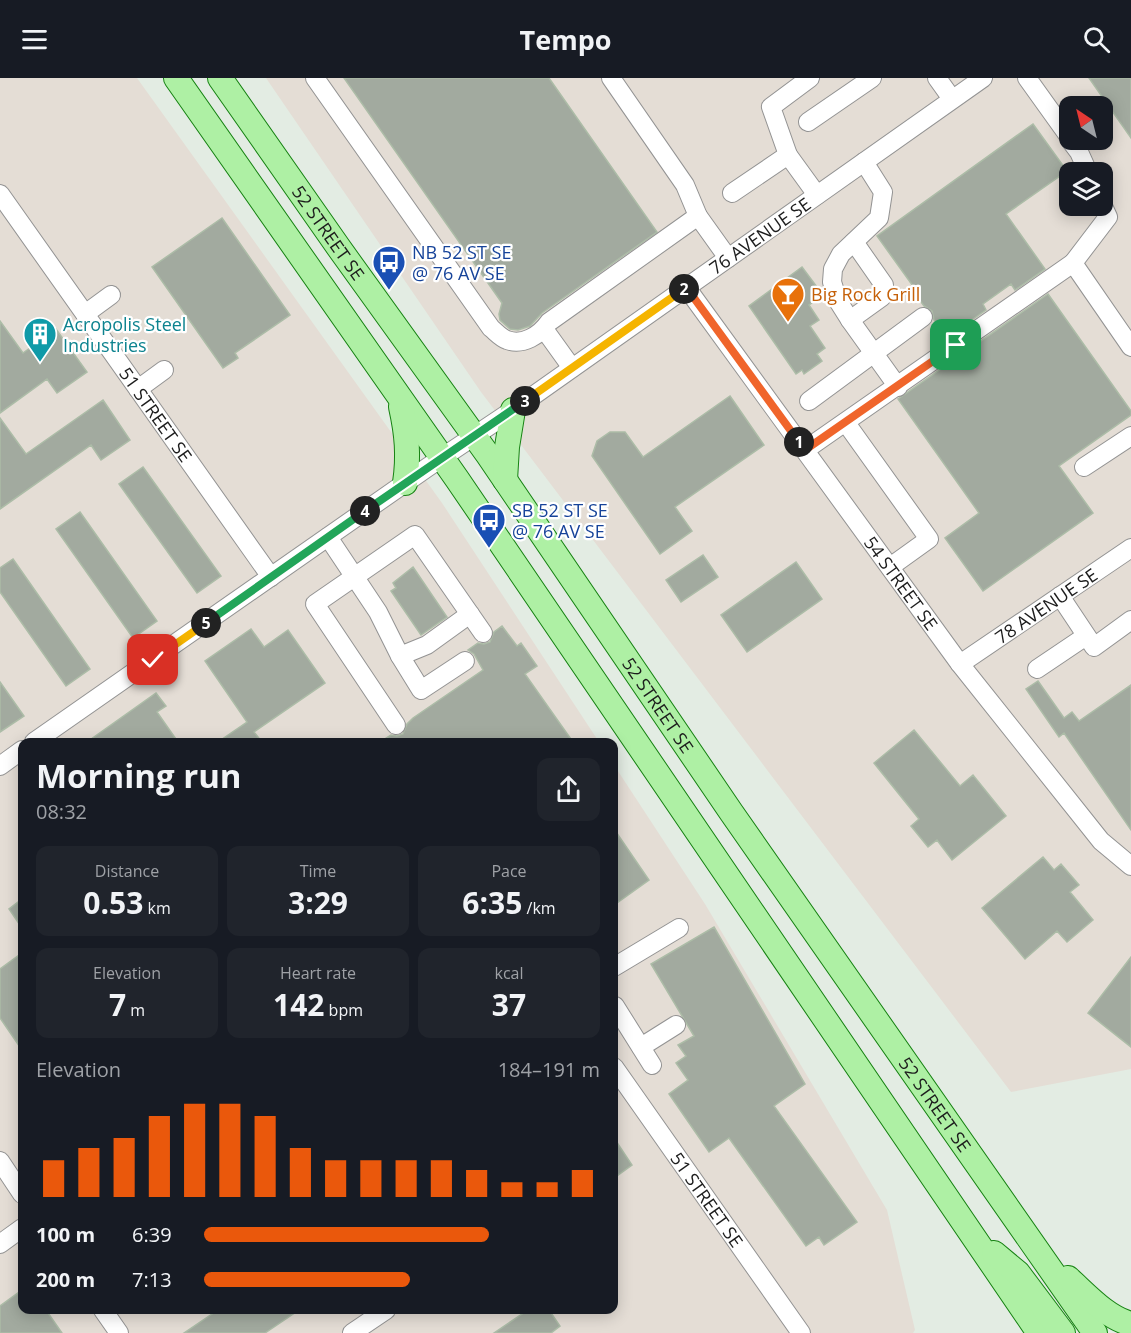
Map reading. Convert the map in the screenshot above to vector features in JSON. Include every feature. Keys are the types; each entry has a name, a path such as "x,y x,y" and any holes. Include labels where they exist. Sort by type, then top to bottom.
{"main road":[{"name":"52 STREET SE","path":"176,78 442,458 1039,1333"},
{"name":"52 STREET SE","path":"220,78 505,480 832,958 1095,1333"},
{"path":"399,396 407,435 408,459 405,483"},
{"path":"505,480 513,410"},
{"path":"969,1232 1018,1273 1063,1333"},
{"path":"1039,1252 1099,1305 1122,1321 1131,1324"},
{"path":"992,1266 1025,1333"}],"street":[{"path":"315,78 491,328 505,339 517,342 532,338 549,322 698,216"},
{"path":"611,78 685,185 698,216 728,258"},
{"path":"808,122 872,78"},
{"path":"937,78 952,99"},
{"name":"76 AVENUE SE","path":"40,738 513,410 983,78"},
{"path":"1027,78 1059,123"},
{"path":"808,79 771,107 788,155 817,195"},
{"path":"732,193 788,155"},
{"path":"864,162 883,192 879,218 842,254 833,269 831,282 838,301 850,320 898,387"},
{"name":"51 STREET SE","path":"0,194 271,577"},
{"path":"805,450 1073,263 1108,216"},
{"path":"850,320 882,297 884,285 854,242"},
{"path":"1073,263 1131,347"},
{"name":"54 STREET SE","path":"686,287 960,664 1101,841 1131,866"},
{"path":"85,314 111,295"},
{"path":"809,401 923,317"},
{"path":"544,329 572,368"},
{"path":"138,389 164,370"},
{"path":"846,423 929,539 890,567"},
{"path":"1084,467 1131,436"},
{"path":"396,725 315,604 415,535 483,633"},
{"path":"327,537 378,612 399,656 421,690 465,661"},
{"name":"78 AVENUE SE","path":"960,664 1131,548"},
{"path":"1060,596 1094,647 1131,620"},
{"path":"399,656 427,645 470,614"},
{"path":"1037,669 1086,636"},
{"path":"0,766 18,753"},
{"path":"618,965 679,928"},
{"path":"618,1012 652,1065"},
{"path":"641,1047 676,1025"},
{"name":"51 STREET SE","path":"618,1073 801,1333"},
{"path":"0,1161 18,1188"},
{"path":"0,1244 18,1231"},
{"path":"106,1314 119,1333"},
{"path":"352,1333 380,1314"}],"shaded area":[{"path":"0,78 137,78 442,503 596,738 18,738 18,1314 618,1314 618,771 705,904 887,1210 915,1330 913,1333 0,1333"},
{"path":"266,78 1131,78 1131,1069 1011,1092 481,392"}],"building":[{"path":"344,78 549,78 657,232 542,313 530,326 518,330 510,329 500,320 502,303"},
{"path":"1089,78 1131,78 1131,138 1113,112 1113,96 1102,96"},
{"path":"1033,124 1060,162 1059,177 1006,214 1045,269 1015,290 1011,284 983,304 986,310 947,337 934,320 932,311 924,306 916,295 918,293 877,236"},
{"path":"222,218 290,315 235,353 238,358 223,368 152,267"},
{"name":"Big Rock Grill","path":"802,267 823,295 809,305 819,320 810,326 825,348 817,354 822,361 804,374 802,370 796,374 749,306"},
{"path":"1048,294 1131,411 1131,415 1059,466 1093,513 983,591 945,538 979,513 898,399"},
{"name":"Acropolis Steel Industries","path":"0,321 23,353 56,329 87,372 57,393 47,379 0,413"},
{"path":"730,396 764,445 675,507 692,531 660,554 592,456 597,441 610,432 625,432 643,457"},
{"path":"103,400 130,440 101,460 91,445 0,509 0,418 26,454"},
{"path":"143,467 221,576 197,593 119,484"},
{"path":"80,512 157,621 133,638 56,529"},
{"path":"703,555 718,577 681,602 666,580"},
{"path":"13,559 90,669 66,686 0,592 0,568"},
{"path":"796,562 822,599 747,652 721,615"},
{"path":"413,567 447,617 421,635 391,591 396,588 393,583"},
{"path":"502,626 517,646 521,643 537,666 525,674 570,738 386,738 391,735 403,734 407,724 413,718 483,670 474,654 468,650 478,643 490,642 494,632"},
{"path":"251,629 264,647 288,630 325,683 254,732 259,738 224,738 247,722 205,661"},
{"path":"1038,681 1064,718 1072,712 1079,721 1131,685 1131,830 1064,733 1059,737 1026,689"},
{"path":"0,682 24,716 0,732"},
{"path":"156,693 166,706 157,712 175,738 93,738"},
{"path":"914,730 960,786 973,775 1006,816 952,860 937,840 928,847 911,826 919,819 874,763"},
{"path":"618,835 649,880 618,902"},
{"path":"1043,857 1054,870 1061,864 1079,885 1070,892 1093,920 1067,942 1057,931 1025,959 982,908"},
{"path":"18,902 18,922 9,909"},
{"path":"714,927 805,1084 774,1106 857,1222 824,1245 819,1237 806,1246 729,1138 709,1152 669,1094 688,1080 676,1063 686,1056 678,1045 694,1036 651,964"},
{"path":"18,956 18,1044 0,1018 0,969"},
{"path":"1131,957 1131,1047 1088,1013"},
{"path":"618,1144 632,1165 618,1175"},
{"path":"18,1293 18,1314 49,1314 62,1333 0,1333 0,1306"},
{"path":"212,1314 293,1314 265,1333 184,1333"},
{"path":"522,1314 552,1314 560,1326 551,1333 494,1333"}],"place":[{"name":"NB 52 ST SE @ 76 AV SE","path":"389,291"},
{"name":"Big Rock Grill","path":"788,323"},
{"name":"Acropolis Steel Industries","path":"40,363"},
{"name":"SB 52 ST SE @ 76 AV SE","path":"489,549"}],"route":[{"path":"153,660 686,287 805,450 956,345"}]}
